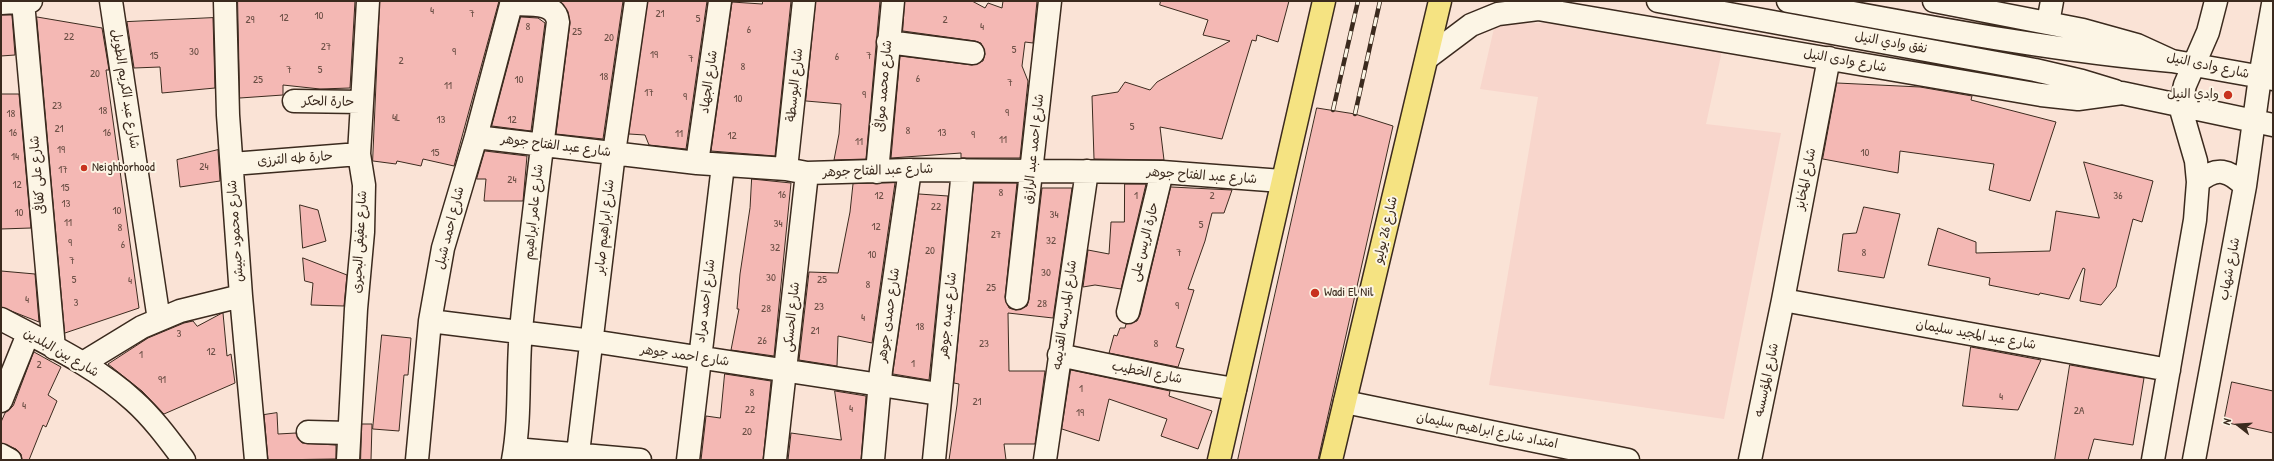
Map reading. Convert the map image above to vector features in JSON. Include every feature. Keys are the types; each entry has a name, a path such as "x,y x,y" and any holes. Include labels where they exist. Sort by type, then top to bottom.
{"main road":[{"path":"1218,460 1324,1"},
{"name":"شارع 26 يوليو","path":"1331,460 1440,1"}],"street":[{"path":"1,3 31,1"},
{"name":"شارع عبد الكريم الطويل","path":"112,1 159,320"},
{"name":"شارع محمود حبيش","path":"225,1 228,115 240,296 256,460"},
{"name":"شارع عفيفى البحيرى","path":"348,460 356,309 364,232 364,185 359,154 368,1"},
{"name":"شارع ابراهيم صابر","path":"578,453 614,153 636,1"},
{"name":"شارع الجهاد","path":"697,163 720,1"},
{"name":"شارع البوسطة","path":"796,171 804,1"},
{"name":"شارع محمد موافى","path":"877,172 893,1"},
{"name":"شارع احمد عبد الرازق","path":"1017,298 1050,1"},
{"path":"1518,1 1538,9"},
{"name":"نفق وادي النيل","path":"1658,1 2035,70 2082,81 2122,93"},
{"name":"نفق وادي النيل","path":"1788,1 1996,39 2124,57 2172,61"},
{"name":"شارع وادى النيل","path":"1934,1 2016,9 2048,23 2137,45 2172,61 2266,78"},
{"path":"2048,23 2052,1"},
{"path":"2153,460 2195,220 2198,182 2191,141 2180,106 2185,85 2208,32 2216,1"},
{"name":"شارع على كفافى","path":"23,2 54,348"},
{"name":"شارع احمد شبل","path":"417,460 430,321 443,248 476,136 511,3"},
{"name":"شارع عامر ابراهيم","path":"511,3 551,8 557,14 558,22 542,144 521,331 514,454"},
{"name":"شارع شهاب","path":"2194,460 2245,186 2264,123 2266,78 2273,4"},
{"name":"شارع وادى النيل","path":"1427,58 1471,25 1498,14 1538,9 1829,58 1977,85 2078,100 2122,93 2264,123"},
{"path":"888,42 973,53"},
{"name":"شارع المخابز","path":"1783,300 1829,58"},
{"name":"حارة الحكر","path":"294,101 361,102"},
{"name":"شارع عبد الفتاح جوهر","path":"476,136 723,166 796,171 877,172 910,170 1031,170 1162,172 1282,181"},
{"name":"حارة طه الترزى","path":"232,164 359,154"},
{"name":"شارع احمد مراد","path":"688,460 723,166"},
{"name":"شارع حمدى جوهر","path":"873,460 880,384 910,170"},
{"name":"شارع عبده جوهر","path":"934,460 939,394 963,170"},
{"name":"شارع الحسكى","path":"775,460 786,370 796,171"},
{"name":"شارع المدرسه القديمه","path":"1045,460 1059,355 1087,171"},
{"path":"2198,182 2208,173 2222,171 2236,176 2245,186"},
{"name":"حارة الريس على","path":"1128,312 1162,172"},
{"path":"83,363 129,334 180,311 240,296"},
{"name":"شارع عبد المجيد سليمان","path":"1783,300 2169,370"},
{"name":"شارع المؤسسه","path":"1750,460 1783,300"},
{"name":"شارع بين البلدين","path":"1,319 83,363 134,401 162,430 184,460"},
{"name":"شارع احمد جوهر","path":"430,321 521,331 592,341 939,394"},
{"path":"1,402 28,334"},
{"name":"شارع الخطيب","path":"1059,355 1174,380 1235,389"},
{"name":"امتداد شارع ابراهيم سليمان","path":"1345,402 1628,460"},
{"path":"308,432 349,433"},
{"path":"514,454 578,453 640,460"},
{"path":"1,455 10,460"}],"shaded area":[{"path":"1547,23 1722,51 1706,124 1781,133 1724,419 1489,385 1538,97 1480,89 1495,24"}],"building":[{"path":"238,1 355,1 350,88 320,89 283,85 283,95 240,98"},
{"path":"380,1 499,1 454,166 423,159 421,166 397,161 396,164 373,161"},
{"path":"560,1 623,1 603,139 556,134 570,23 568,12"},
{"path":"648,1 707,1 686,149 649,145 645,135 629,134"},
{"path":"763,1 791,1 775,156 711,151 732,2 762,4"},
{"path":"816,1 880,1 866,159 834,160 839,134 841,104 806,101"},
{"path":"905,1 972,1 985,8 988,3 1002,8 1003,1 1037,1 1033,43 1025,42 1022,66 1028,81 1020,158 961,158 961,153 891,158 900,56 972,65 983,61 985,54 981,43 975,41 903,31"},
{"path":"1161,1 1289,1 1278,42 1257,35 1256,41 1252,40 1222,139 1160,127 1164,160 1094,159 1092,96 1118,92 1125,82 1150,90 1157,82 1230,41 1203,35 1208,20 1160,5"},
{"path":"1,15 12,15 15,55 1,56"},
{"name":"Neighborhood","path":"37,17 102,28 109,70 106,70 139,308 65,333"},
{"path":"521,17 538,18 545,23 531,131 492,126"},
{"path":"213,18 215,88 162,93 160,67 134,68 127,22"},
{"path":"1837,83 1920,87 1972,96 1971,100 2056,122 2030,201 1989,190 1994,164 1900,151 1898,173 1823,159"},
{"path":"1,94 19,94 31,228 1,229"},
{"name":"Wadi El Nil","path":"1317,108 1355,114 1393,126 1318,460 1238,460"},
{"path":"218,150 220,181 180,187 177,160"},
{"path":"485,151 527,156 523,201 484,201 486,179 477,179"},
{"path":"2084,162 2153,181 2142,222 2133,219 2116,287 2101,305 2080,301 2085,269 2083,268 2069,299 2040,293 2039,295 1989,285 1990,278 1928,265 1938,228 1976,242 1976,253 2050,251 2056,211 2099,218"},
{"path":"752,179 791,183 774,356 731,350 739,309 737,309 740,274 750,208"},
{"path":"895,183 872,343 838,336 837,366 799,360 809,272 838,273 850,212 853,184"},
{"path":"974,183 1017,183 1005,297 1009,308 1016,310 1027,306 1029,299 1042,188 1072,188 1053,318 1008,313 1009,371 1045,371 1035,444 1004,444 1006,460 949,460 959,384 954,383"},
{"path":"1125,184 1146,184 1121,289 1095,285 1083,287 1088,250 1109,254 1111,222 1124,222"},
{"path":"1171,187 1232,190 1224,213 1212,213 1205,241 1188,289 1194,290 1176,347 1184,349 1178,367 1109,353 1114,335 1117,336 1120,328 1125,328 1126,324 1137,321 1140,315"},
{"path":"919,194 948,196 929,380 893,374"},
{"path":"300,205 318,210 326,241 303,248"},
{"path":"1864,207 1900,214 1884,278 1838,271 1843,234 1856,233"},
{"path":"303,258 347,275 344,306 311,305 313,283 305,281"},
{"path":"1,271 35,274 39,322 1,307"},
{"path":"223,313 227,356 231,354 235,383 164,414 142,391 108,364 148,338 184,323 193,321 197,326"},
{"path":"382,335 411,338 408,375 404,375 399,431 373,429"},
{"path":"1971,347 2041,360 2018,410 1963,406"},
{"path":"34,352 61,367 48,395 57,401 46,427 43,425 29,460 22,460 21,454 16,449 1,443 1,422 5,413 13,406"},
{"path":"2070,365 2144,378 2133,445 2094,439 2088,460 2055,460"},
{"path":"1071,370 1170,391 1169,396 1212,411 1198,449 1161,436 1167,419 1109,399 1099,441 1062,429"},
{"path":"725,374 771,381 763,460 701,460 706,416 720,418"},
{"path":"2232,382 2273,391 2273,433 2224,422"},
{"path":"835,391 866,396 861,460 788,460 791,433 841,440"},
{"path":"277,413 278,434 296,433 302,443 336,445 336,459 268,460 264,415"},
{"path":"362,424 372,424 371,460 361,460"}],"railway":[{"path":"1333,110 1358,1"},
{"path":"1355,114 1380,1"}],"place":[{"name":"وادي النيل","path":"2228,95"},
{"name":"Neighborhood","path":"84,168"},
{"name":"Wadi El Nil","path":"1315,293"}]}
